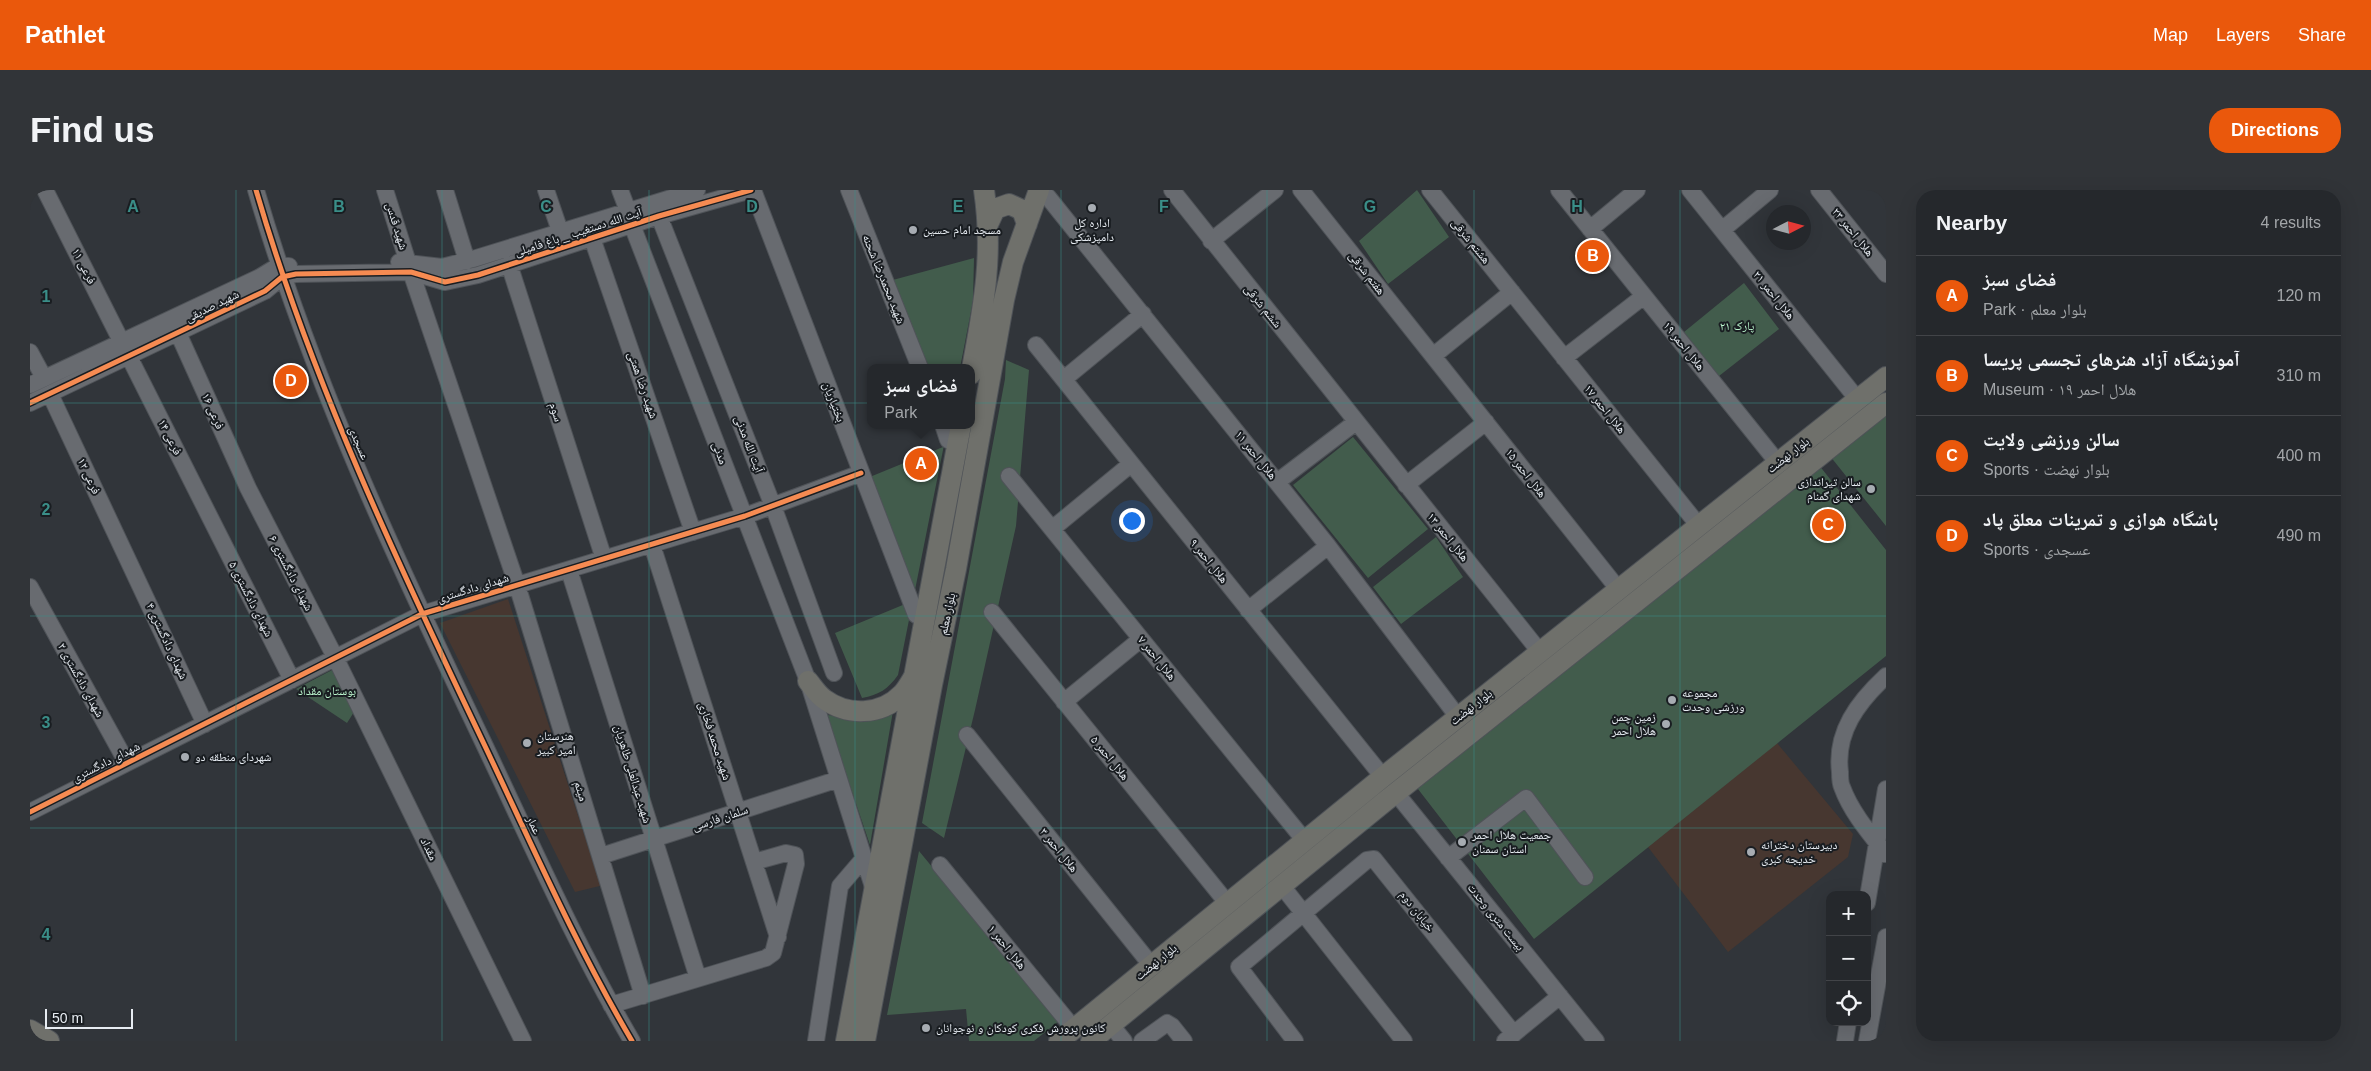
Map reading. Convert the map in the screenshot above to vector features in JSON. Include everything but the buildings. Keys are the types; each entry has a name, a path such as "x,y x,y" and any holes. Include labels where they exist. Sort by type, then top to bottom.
{"main road":[{"path":"973,364 986,296 989,256 989,222 984,190"},
{"name":"بلوار معلم","path":"865,1041 956,569 1002,309 1014,262 1027,224 1044,194"},
{"path":"989,222 995,209 1009,204 1022,210 1027,224"},
{"name":"بلوار نهضت","path":"1067,1035 1383,777 1886,377"},
{"name":"بلوار نهضت","path":"1092,1041 1396,793 1886,403"},
{"name":"بلوار معلم","path":"846,1041 914,676 951,430"},
{"path":"1575,624 1587,640"},
{"path":"808,681 822,698 841,709 863,712 884,707 902,694 914,676"},
{"path":"30,1030 49,1041"}],"street":[{"name":"فرعی ۱۱","path":"45,190 126,349"},
{"name":"عسجدی","path":"256,190 280,271 318,373 422,614"},
{"name":"شهید قدس","path":"385,190 409,267 517,585"},
{"path":"445,190 467,261"},
{"path":"546,190 560,231"},
{"path":"620,190 630,218"},
{"name":"آیت الله دستغیب _ باغ فامیلی","path":"409,267 445,282 592,238 654,203 697,190"},
{"name":"آیت الله دستغیب _ باغ فامیلی","path":"654,203 752,190"},
{"name":"بختیاریان","path":"752,190 916,615"},
{"name":"شهید محمدرضا شحنه","path":"849,190 918,364"},
{"name":"ششم شرقی","path":"1172,190 1356,422"},
{"path":"1211,241 1275,190"},
{"name":"هفتم شرقی","path":"1301,190 1433,356"},
{"name":"هشتم شرقی","path":"1430,190 1512,292"},
{"name":"هلال احمر ۱۹","path":"1559,190 1778,463"},
{"path":"1590,229 1637,190"},
{"name":"هلال احمر ۲۱","path":"1690,190 1858,400"},
{"path":"1722,230 1770,190"},
{"name":"هلال احمر ۲۳","path":"1819,190 1886,274"},
{"name":"هلال احمر ۱۱","path":"1044,194 1143,314 1328,546 1458,718"},
{"name":"آیت الله مدنی","path":"654,203 773,506 834,673"},
{"name":"آیت الله دستغیب _ باغ فامیلی","path":"409,267 442,267 467,261 560,231 630,218"},
{"name":"مدنی","path":"630,218 808,681 874,890"},
{"name":"شهید رضا همتی","path":"592,238 693,532"},
{"name":"سوم","path":"509,264 604,559"},
{"name":"شهید صدیقی","path":"30,403 50,394 126,349 280,271 409,267"},
{"name":"شهید صدیقی","path":"37,381 126,349 178,333 265,291 280,271"},
{"path":"1433,356 1512,292"},
{"name":"هلال احمر ۱۷","path":"1512,292 1699,526"},
{"path":"1564,358 1644,296"},
{"path":"1064,379 1143,314"},
{"name":"فرعی ۱۶","path":"178,333 248,488"},
{"name":"هلال احمر ۹","path":"1036,345 1383,777"},
{"name":"فرعی ۱۴","path":"126,349 211,518"},
{"path":"30,352 37,381"},
{"name":"هلال احمر ۱۵","path":"1433,356 1619,590"},
{"name":"فرعی ۱۲","path":"50,394 128,559"},
{"path":"1277,482 1356,422"},
{"name":"هلال احمر ۱۳","path":"1356,422 1540,652"},
{"path":"1406,485 1486,422"},
{"path":"1052,528 1131,464"},
{"name":"شهدای دادگستری","path":"30,812 422,614 745,516 861,473"},
{"name":"هلال احمر ۷","path":"1009,476 1305,841"},
{"name":"شهدای دادگستری ۶","path":"248,488 335,658"},
{"name":"شهدای دادگستری ۵","path":"211,518 292,680"},
{"name":"شهید محمد فخاری","path":"652,545 778,937"},
{"path":"1248,610 1328,546"},
{"name":"شهدای دادگستری ۴","path":"128,559 205,724"},
{"name":"شهید عبدالعلی طاهریان","path":"569,570 698,978"},
{"name":"میثم","path":"517,585 644,996"},
{"name":"شهدای دادگستری ۲","path":"33,592 127,763"},
{"name":"هلال احمر ۵","path":"992,612 1228,904"},
{"name":"عمار","path":"422,614 611,1005 632,1041"},
{"path":"1064,702 1141,639"},
{"name":"مقداد","path":"335,658 523,1041"},
{"path":"1881,849 1860,820 1841,786 1838,760 1844,731 1854,711 1886,676"},
{"name":"هلال احمر ۳","path":"967,735 1152,966"},
{"name":"سلمان فارسی","path":"601,856 839,779"},
{"path":"1870,891 1881,849 1886,789"},
{"name":"بیست متری وحدت","path":"1396,793 1596,1041"},
{"path":"1448,858 1526,798 1585,877"},
{"path":"611,1005 766,958 776,948 796,864 794,855 786,853 754,862"},
{"path":"816,1041 840,886 864,858"},
{"name":"خیابان دوم","path":"1295,1041 1238,967 1367,860 1374,859 1509,1038"},
{"name":"هلال احمر ۱","path":"940,865 1067,1035"},
{"path":"1282,886 1404,1041"},
{"path":"1867,1041 1886,937"},
{"path":"1509,1038 1560,996"},
{"path":"1142,1041 1167,1023 1172,1026 1184,1041"},
{"path":"1111,1025 1124,1041"},
{"path":"1845,1041 1847,1026"}],"shaded area":[{"name":"هنرستان امیر کبیر","path":"508,599 594,865 612,883 575,892 440,623"},
{"name":"دبیرستان دخترانه خدیجه کبری","path":"1777,743 1853,834 1848,857 1728,952 1648,847"}],"green space":[{"path":"1417,190 1449,237 1388,284 1359,241"},
{"path":"974,258 973,301 961,364 910,364 878,284"},
{"name":"پارک ۲۱","path":"1744,283 1779,329 1719,376 1684,332"},
{"path":"1006,360 1029,370 1016,526 944,838 922,823 1005,379"},
{"name":"سالن تیراندازی شهدای گمنام","path":"1886,410 1886,526 1826,451"},
{"path":"936,429 947,429 898,675 883,691 862,698 835,633 910,602 860,481 943,447"},
{"path":"1353,437 1428,529 1368,578 1293,485"},
{"name":"مجموعه ورزشی وحدت","path":"1815,460 1886,550 1886,656 1534,939 1411,780"},
{"path":"1436,537 1463,577 1401,624 1373,587"},
{"name":"بوستان مقداد","path":"334,669 354,712 347,723 296,689"},
{"path":"893,711 870,845 826,715 873,718"},
{"path":"919,851 1059,1021 1034,1041 969,1041 966,1009 887,1015"}],"cycle path":[{"path":"256,190 278,262 303,332 330,402 389,540 555,894 611,1005 632,1041"},
{"path":"30,403 265,291 282,277 296,274 411,272 445,282 478,275 659,216 751,190"},
{"path":"30,812 422,614 745,516 861,473"}],"place":[{"name":"اداره کل دامپزشکی","path":"1092,208"},
{"name":"مسجد امام حسین","path":"913,230"},
{"name":"آموزشگاه آزاد هنرهای تجسمی پریسا","path":"1593,256"},
{"name":"باشگاه هوازی و تمرینات معلق پاد","path":"291,381"},
{"name":"فضای سبز","path":"921,464"},
{"name":"سالن تیراندازی شهدای گمنام","path":"1871,489"},
{"name":"سالن ورزشی ولایت","path":"1828,525"},
{"name":"مجموعه ورزشی وحدت","path":"1672,700"},
{"name":"زمین چمن هلال احمر","path":"1666,724"},
{"name":"هنرستان امیر کبیر","path":"527,743"},
{"name":"شهردای منطقه دو","path":"185,757"},
{"name":"جمعیت هلال احمر استان سمنان","path":"1462,842"},
{"name":"دبیرستان دخترانه خدیجه کبری","path":"1751,852"},
{"name":"کانون پرورش فکری کودکان و نوجوانان","path":"926,1028"}]}
